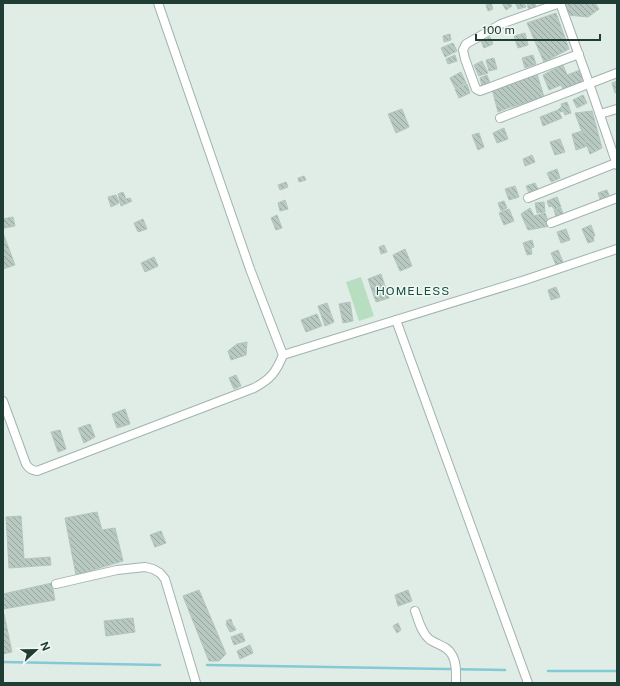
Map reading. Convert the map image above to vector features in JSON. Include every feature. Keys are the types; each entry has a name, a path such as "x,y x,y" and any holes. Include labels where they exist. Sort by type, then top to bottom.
{"street":[{"path":"3,401 26,464 29,468 37,471 263,384 271,377 278,367 283,355 250,269 158,3"},
{"path":"528,198 617,164 579,54 560,3 501,24 471,40 466,44 463,50 476,89 480,91 579,54"},
{"path":"500,118 617,73"},
{"path":"600,114 617,108"},
{"path":"551,223 617,198"},
{"path":"283,355 525,280 617,249"},
{"path":"396,320 528,683"},
{"path":"56,584 117,570 145,568 154,569 160,573 164,578 196,683"},
{"path":"415,611 421,627 429,639 447,648 452,653 454,658 456,683"}],"green space":[{"path":"361,277 374,316 359,321 346,282"}],"building":[{"path":"491,3 493,9 488,11 486,5"},
{"path":"502,3 510,3 512,6 506,10"},
{"path":"524,3 526,7 518,9 516,4"},
{"path":"527,3 535,3 536,9 529,11"},
{"path":"571,3 595,3 599,9 588,17 568,15 565,5"},
{"path":"556,13 569,49 544,62 527,23"},
{"path":"525,33 528,45 518,48 514,36"},
{"path":"450,34 451,40 444,42 443,36"},
{"path":"490,37 493,44 484,48 481,41"},
{"path":"453,43 457,51 445,57 441,48"},
{"path":"455,55 457,61 448,64 446,59"},
{"path":"533,55 536,64 525,68 522,58"},
{"path":"494,58 497,69 489,71 486,60"},
{"path":"482,61 488,73 479,76 474,65"},
{"path":"563,65 567,75 580,70 583,85 564,91 561,85 549,90 543,75"},
{"path":"461,72 466,83 455,88 450,78"},
{"path":"537,74 544,97 498,112 492,89"},
{"path":"487,75 490,83 482,86 480,78"},
{"path":"617,81 617,92 615,93 612,83"},
{"path":"467,84 470,93 459,98 455,89"},
{"path":"583,95 587,103 577,108 573,100"},
{"path":"567,102 571,113 565,115 563,111 561,112 558,110 562,106 561,104"},
{"path":"402,109 409,127 396,133 388,114"},
{"path":"558,110 562,118 543,126 540,117"},
{"path":"592,111 602,148 590,154 575,113"},
{"path":"504,128 508,139 497,143 493,133"},
{"path":"582,131 587,146 576,150 572,134"},
{"path":"479,133 484,147 478,150 472,135"},
{"path":"560,139 565,152 555,155 550,142"},
{"path":"532,155 535,162 525,166 523,159"},
{"path":"557,169 560,178 551,182 547,173"},
{"path":"304,176 306,180 299,182 298,178"},
{"path":"286,182 288,187 280,190 278,185"},
{"path":"535,183 538,189 529,193 526,186"},
{"path":"515,186 519,197 509,200 505,189"},
{"path":"607,190 610,198 601,202 598,193"},
{"path":"123,192 126,199 130,198 132,201 121,206 118,194"},
{"path":"116,195 119,203 111,207 108,197"},
{"path":"557,197 561,207 554,209 552,206 549,207 547,201"},
{"path":"285,200 288,209 280,211 278,203"},
{"path":"504,201 507,208 501,211 498,203"},
{"path":"544,202 545,212 537,213 535,203"},
{"path":"530,208 534,216 545,213 550,226 528,230 521,214"},
{"path":"561,208 564,216 557,219 554,210"},
{"path":"509,209 514,221 504,225 499,213"},
{"path":"277,215 282,228 276,230 271,218"},
{"path":"13,217 15,226 4,228 3,219"},
{"path":"143,219 147,229 138,232 134,223"},
{"path":"591,225 595,236 593,236 594,241 588,243 582,229"},
{"path":"566,229 570,240 561,243 557,232"},
{"path":"3,233 15,265 3,269"},
{"path":"532,240 534,247 531,248 532,254 527,255 523,243"},
{"path":"384,245 387,252 381,254 379,247"},
{"path":"405,249 412,266 400,271 393,255"},
{"path":"558,250 563,262 556,265 551,253"},
{"path":"154,257 158,266 145,272 141,263"},
{"path":"381,274 389,298 376,302 368,279"},
{"path":"556,287 560,297 551,300 548,290"},
{"path":"350,302 353,321 343,323 339,304"},
{"path":"327,303 334,322 325,326 318,306"},
{"path":"317,314 322,326 306,332 301,320"},
{"path":"247,342 246,355 231,360 228,351 237,344"},
{"path":"236,375 241,386 234,389 229,378"},
{"path":"125,409 130,424 117,428 112,414"},
{"path":"90,424 95,437 84,443 78,428"},
{"path":"60,430 66,449 58,452 51,432"},
{"path":"97,512 102,530 115,528 123,561 76,575 65,518"},
{"path":"21,516 24,559 50,557 51,565 9,568 6,517"},
{"path":"161,531 166,543 155,547 150,535"},
{"path":"52,583 55,600 3,609 3,594"},
{"path":"199,590 226,654 219,661 209,661 183,596"},
{"path":"408,590 412,601 398,606 395,595"},
{"path":"3,614 12,652 3,654"},
{"path":"133,618 135,632 106,636 104,621"},
{"path":"231,619 236,630 230,632 226,621"},
{"path":"398,623 401,630 397,633 393,626"},
{"path":"242,633 245,641 234,645 231,637"},
{"path":"250,645 253,653 240,659 237,651"}],"waterway":[{"path":"3,662 160,665"},
{"path":"207,665 505,670"},
{"path":"548,671 617,671"}],"district":[{"name":"HOMELESS","path":"413,291"}]}
